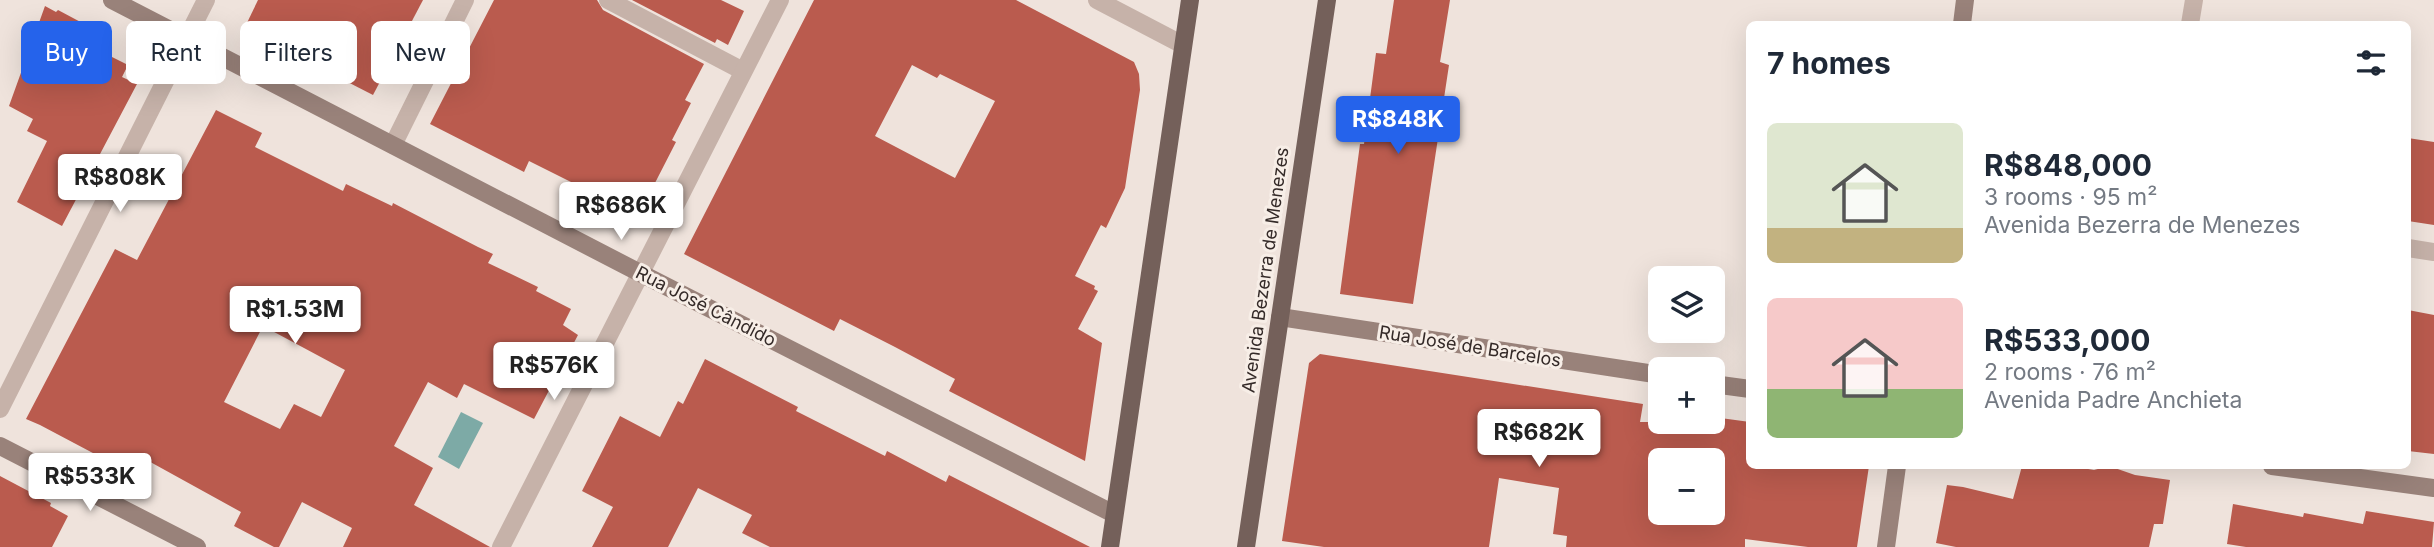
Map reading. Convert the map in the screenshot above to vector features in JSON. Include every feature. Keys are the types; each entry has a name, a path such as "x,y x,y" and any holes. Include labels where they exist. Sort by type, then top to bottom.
{"main road":[{"path":"1110,547 1190,0"},
{"name":"Avenida Bezerra de Menezes","path":"1246,547 1327,0"}],"street":[{"name":"Rua José Cândido","path":"112,0 153,21"},
{"path":"195,21 206,0"},
{"path":"393,145 466,0"},
{"path":"608,0 743,71"},
{"path":"501,547 780,0"},
{"path":"1097,0 1184,45"},
{"path":"1962,21 1965,0"},
{"path":"2190,21 2194,0"},
{"name":"Rua José Cândido","path":"226,59 1114,514"},
{"path":"0,410 163,84"},
{"path":"2411,248 2434,252"},
{"name":"Rua José de Barcelos","path":"1280,317 1648,373"},
{"path":"1725,386 1746,388"},
{"path":"0,446 197,547"},
{"path":"1886,547 1897,469"},
{"path":"2294,469 2434,488"}],"water":[{"path":"461,412 483,423 459,469 438,457"}],"building":[{"path":"258,0 423,0 412,21 371,21 371,84 379,84 373,95 352,84 357,84 357,21 248,21"},
{"path":"494,0 597,0 603,10 704,64 685,100 691,103 672,140 676,142 637,218 529,161 524,172 430,124 451,84 470,84 470,46"},
{"path":"632,0 721,0 744,11 728,45 717,39 715,43"},
{"path":"814,0 1016,0 1134,62 1139,74 1140,90 1125,188 1106,228 1101,225 1075,276 1095,286 1094,289 1098,291 1078,329 1102,343 1085,461 949,391 955,379 895,347 840,319 834,331 684,254","holes":["912,65 937,78 940,74 995,101 955,178 875,136"]},
{"path":"1394,0 1450,0 1440,62 1449,65 1413,304 1340,294 1360,144 1364,144 1376,53 1386,54"},
{"path":"45,6 79,21 40,21"},
{"path":"112,57 126,64 122,77 126,79 126,84 137,84 62,226 17,202 47,141 27,131 33,119 9,106 21,73 21,84 112,84"},
{"path":"216,110 262,133 255,147 343,191 346,184 392,206 393,203 493,254 488,263 538,287 536,291 571,309 563,325 578,335 534,419 464,384 457,398 428,382 394,446 433,468 414,505 490,547 343,547 352,528 302,502 279,547 274,547 234,526 241,512 134,453 125,470 26,419 115,249 137,260","holes":["263,326 345,370 321,417 294,404 280,429 224,402"]},
{"path":"2411,138 2434,142 2434,225 2411,221"},
{"path":"2411,311 2434,315 2434,454 2411,451"},
{"path":"1320,354 1643,404 1640,422 1648,422 1648,434 1725,434 1725,419 1746,421 1746,469 1869,469 1857,547 1808,547 1745,539 1745,547 1566,547 1567,536 1553,534 1559,488 1499,478 1489,547 1324,547 1282,541 1309,363"},
{"path":"705,359 798,407 796,411 885,456 887,451 946,482 949,475 1090,547 770,547 742,533 752,515 698,488 668,547 592,547 613,507 582,491 620,416 660,437 678,401 683,404"},
{"path":"2021,469 2118,469 2135,475 2170,480 2163,524 2154,524 2149,547 1956,547 1936,543 1947,485 2013,499"},
{"path":"0,476 51,503 50,506 68,516 52,547 0,547"},
{"path":"2233,504 2303,517 2304,513 2363,524 2366,511 2434,522 2432,547 2246,547 2227,544"}]}
